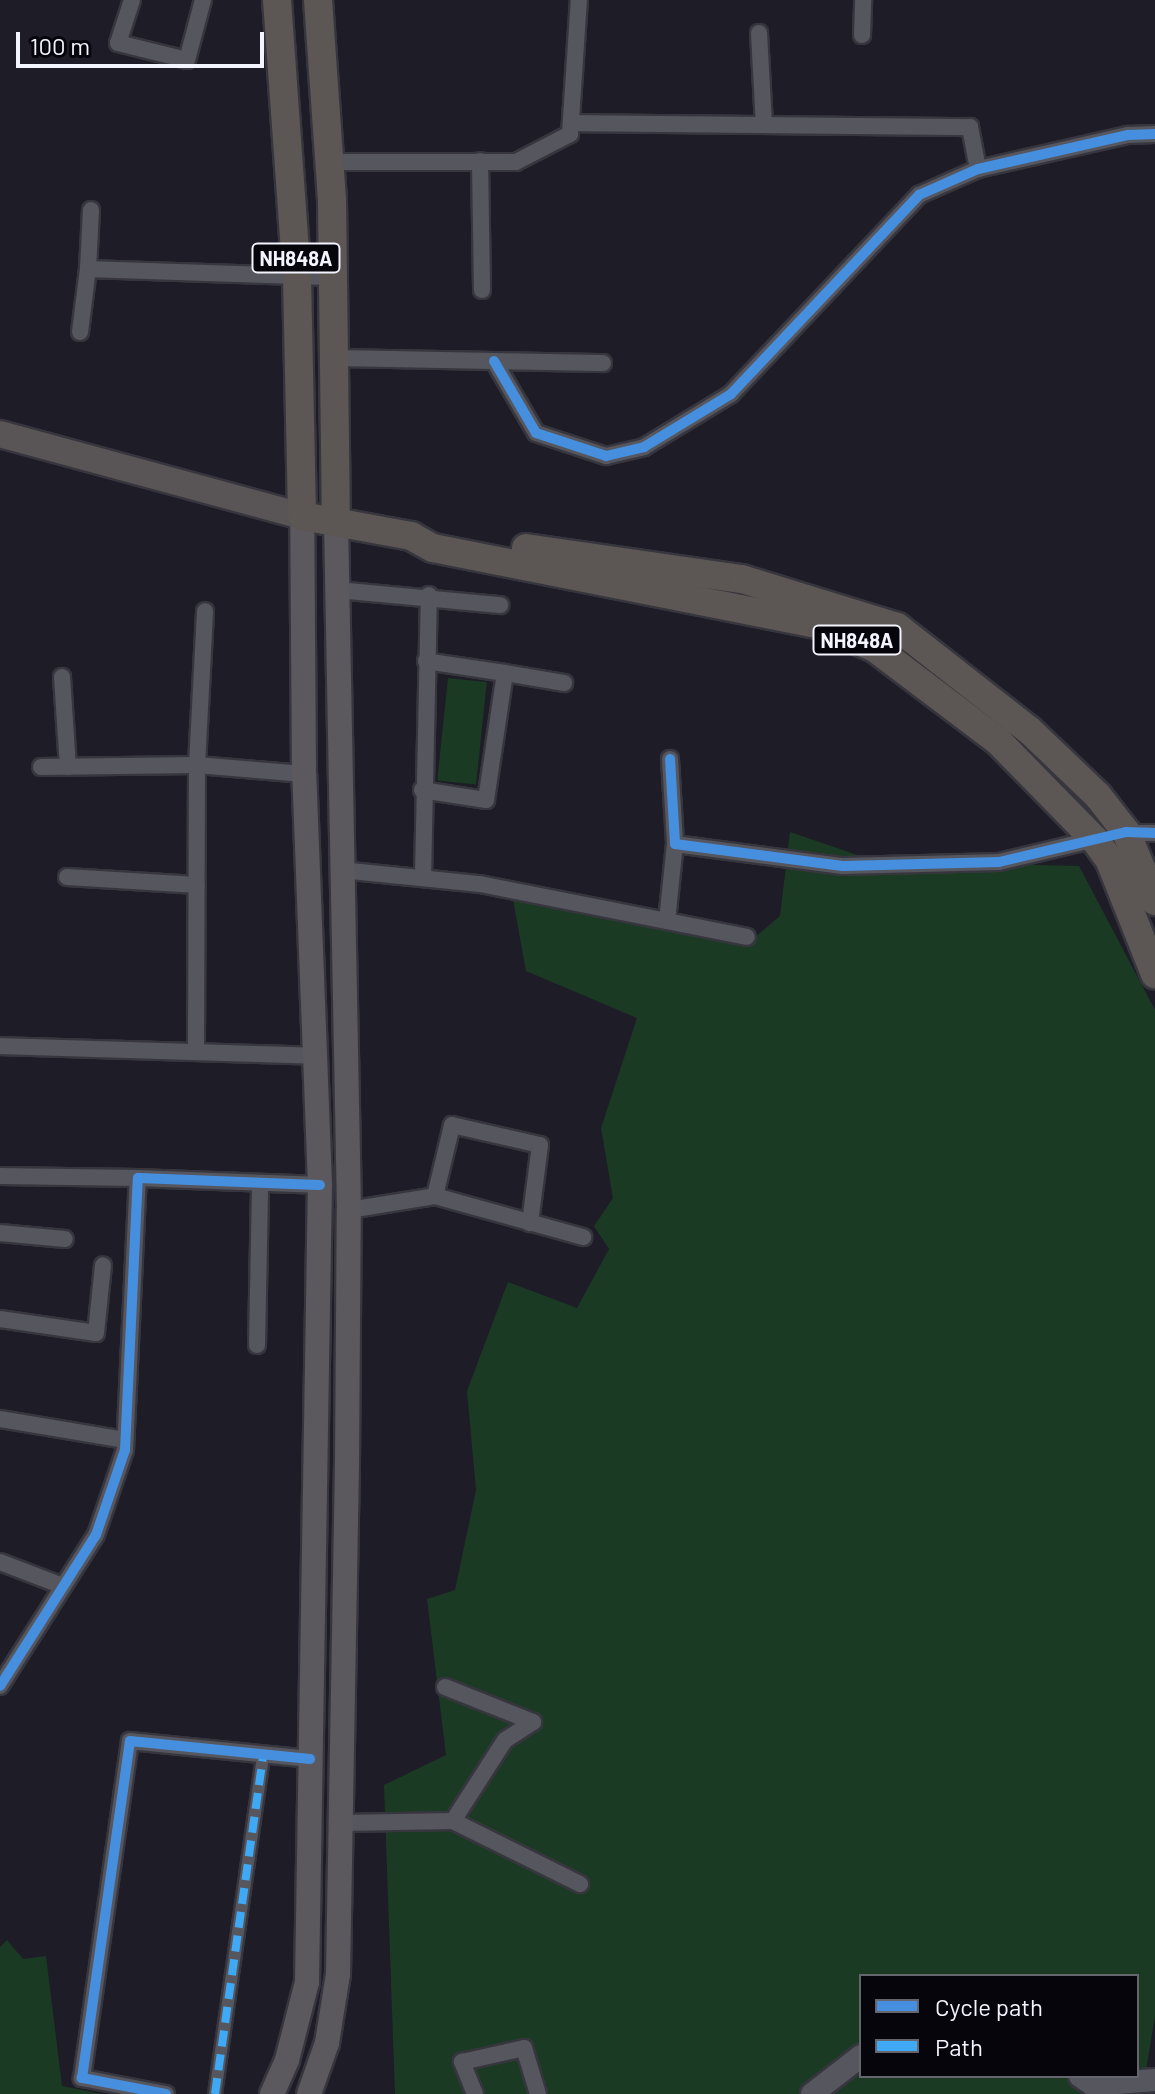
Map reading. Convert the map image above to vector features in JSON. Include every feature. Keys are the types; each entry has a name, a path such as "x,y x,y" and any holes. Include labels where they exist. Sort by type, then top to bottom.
{"highway":[{"name":"NH848A","path":"277,0 297,276 302,516"},
{"name":"NH848A","path":"318,0 331,162 336,521 411,536 433,548 821,625 875,648 998,741 1095,840 1110,861 1155,974"},
{"path":"302,516 336,521"},
{"name":"NH848A","path":"411,536 434,532 742,579 897,627 1029,730 1126,832 1155,901"}],"main road":[{"path":"0,434 302,516 304,774 320,1185 307,1982 287,2060 272,2094"},
{"path":"309,2094 335,2005 341,1823 349,1185 336,521"},
{"path":"320,1185 349,1185"}],"street":[{"path":"132,0 118,43 187,60 203,0"},
{"path":"331,162 516,162 570,134 579,0"},
{"path":"862,35 863,0"},
{"path":"759,33 764,125"},
{"path":"571,123 970,127 978,169"},
{"path":"494,361 536,433 606,456 644,447 731,394 919,195 978,169 1128,135 1155,134"},
{"path":"480,161 482,290"},
{"path":"80,332 91,210"},
{"path":"88,269 334,276"},
{"path":"332,358 603,363"},
{"path":"337,590 429,595 500,605"},
{"path":"423,878 422,790 429,595"},
{"path":"196,1050 197,765 205,611"},
{"path":"426,661 564,683"},
{"path":"422,790 486,800 505,673"},
{"path":"62,677 68,767"},
{"path":"667,921 675,844 670,759"},
{"path":"41,767 197,765 304,774"},
{"path":"675,844 843,866 999,862 1126,832 1155,833"},
{"path":"341,870 423,878 747,937"},
{"path":"67,877 197,885"},
{"path":"0,1046 314,1056"},
{"path":"435,1196 452,1125 540,1145 530,1223"},
{"path":"0,1176 320,1185"},
{"path":"0,1686 96,1535 125,1440 138,1178"},
{"path":"257,1345 260,1183"},
{"path":"349,1210 435,1196 583,1237"},
{"path":"0,1233 65,1239"},
{"path":"0,1319 96,1333 103,1265"},
{"path":"0,1419 125,1440"},
{"path":"0,1562 63,1586"},
{"path":"445,1687 533,1722 505,1740 453,1821"},
{"path":"166,2094 82,2078 130,1741 310,1759"},
{"path":"215,2094 263,1755"},
{"path":"341,1823 453,1821 580,1884"},
{"path":"475,2094 462,2062 524,2048 538,2094"},
{"path":"812,2094 859,2058"},
{"path":"1083,2078 1093,2085 1155,2080"}],"green space":[{"path":"448,678 487,682 476,785 437,780"},
{"path":"790,832 875,861 1079,866 1155,1010 1155,2016 1142,2094 395,2094 384,1785 446,1755 427,1599 455,1590 476,1490 467,1391 508,1282 577,1308 609,1249 594,1226 613,1198 601,1128 637,1018 526,971 512,894 754,938 780,916"},
{"path":"7,1940 23,1959 46,1956 62,2086 102,2094 0,2094 0,1947"}],"marked path":[{"path":"215,2094 263,1755"}],"cycle path":[{"path":"494,361 536,433 606,456 644,447 731,394 919,195 978,169 1128,135 1155,134"},
{"path":"670,759 675,844 843,866 999,862 1126,832 1155,833"},
{"path":"0,1686 96,1535 125,1450 138,1178 320,1185"},
{"path":"166,2094 82,2078 130,1741 310,1759"}]}
